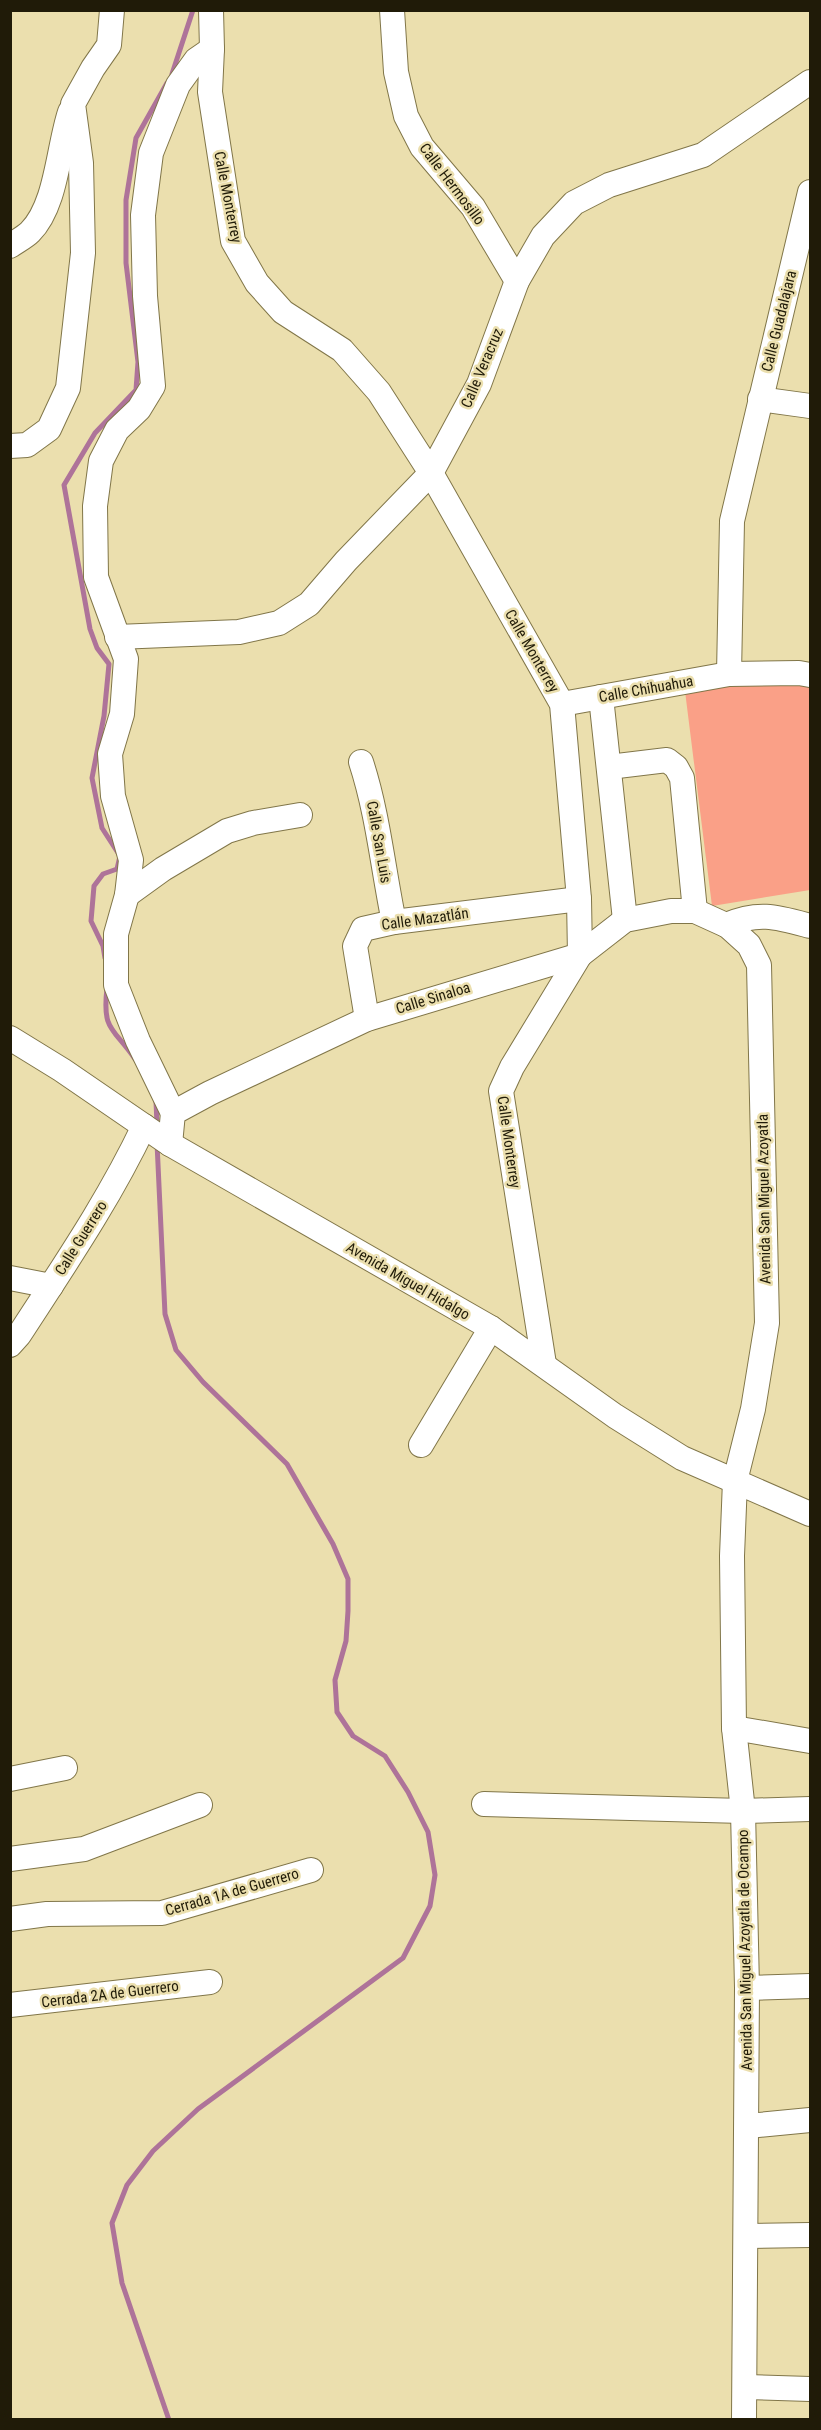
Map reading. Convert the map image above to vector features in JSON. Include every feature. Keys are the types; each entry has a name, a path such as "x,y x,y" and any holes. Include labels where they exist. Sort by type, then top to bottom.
{"street":[{"path":"10,246 30,232 47,206 63,133 73,104 93,68 110,45 112,10"},
{"name":"Calle Monterrey","path":"211,10 210,92 233,241 257,284 283,312 342,350 379,392 430,472 562,704 579,899 580,954 512,1067 501,1091 544,1364"},
{"name":"Calle Hermosillo","path":"392,10 396,72 406,116 422,147 473,207 517,281"},
{"path":"170,1144 173,1113 138,1041 116,985 116,934 127,895 131,860 113,796 110,754 122,714 126,659 96,577 94,506 101,461 117,430 139,409 153,386 145,296 144,215 151,153 178,85 196,60 212,49"},
{"name":"Calle Veracruz","path":"117,637 239,632 279,623 309,604 430,472 479,384 517,281 543,236 574,202 609,185 703,155 810,82"},
{"path":"10,446 27,445 48,429 68,388 83,253 81,163 73,104"},
{"name":"Calle Guadalajara","path":"729,674 732,521 809,202"},
{"path":"760,399 810,406"},
{"name":"Calle Chihuahua","path":"562,704 729,674 799,673 810,675"},
{"path":"601,697 625,920"},
{"path":"609,767 667,760 676,767 682,778 694,911"},
{"name":"Calle San Luis","path":"361,762 372,797 394,922"},
{"path":"127,895 163,869 227,831 253,823 300,815"},
{"name":"Calle Mazatlán","path":"367,1018 355,946 363,929 394,922 579,899"},
{"name":"Calle Sinaloa","path":"173,1113 367,1018 580,954 625,920 671,911 694,911 727,925"},
{"path":"727,925 745,917 769,915 810,926"},
{"name":"Avenida San Miguel Azoyatla","path":"727,925 749,945 759,965 767,1323 753,1409 735,1481"},
{"name":"Avenida Miguel Hidalgo","path":"10,1038 170,1144 490,1328 615,1416 682,1458 810,1514"},
{"name":"Calle Guerrero","path":"10,1345 51,1286 123,1170 144,1126"},
{"path":"10,1278 51,1286"},
{"path":"421,1445 490,1328"},
{"name":"Avenida San Miguel Azoyatla de Ocampo","path":"735,1481 732,1556 734,1728 743,1811 747,1988 748,2126 744,2420"},
{"path":"734,1728 810,1741"},
{"path":"10,1779 65,1768"},
{"path":"484,1804 743,1811 810,1809"},
{"path":"10,1859 84,1849 200,1805"},
{"name":"Cerrada 1A de Guerrero","path":"10,1919 47,1914 162,1912 310,1870"},
{"name":"Cerrada 2A de Guerrero","path":"10,2005 210,1982"},
{"path":"747,1988 810,1986"},
{"path":"748,2126 810,2120"},
{"path":"747,2236 810,2235"},
{"path":"746,2387 810,2389"}],"shaded area":[{"path":"810,682 810,890 712,906 684,683"}],"waterway":[{"path":"172,74 193,10"},
{"path":"105,958 103,946 91,921 94,886 103,874 117,869 120,856 102,828 92,778 104,716 109,664 97,648 90,629 64,485 95,433 136,390 138,362 126,263 126,200 136,138 167,83"},
{"path":"107,988 108,1021 115,1034 135,1059"},
{"path":"156,1101 157,1125"},
{"path":"157,1143 165,1314 176,1350 203,1382 287,1464 333,1544 348,1579 346,1641 335,1680 337,1712 353,1736 385,1756 408,1792 428,1832 435,1875 430,1906 403,1958 198,2109 153,2151 127,2185 112,2223 122,2283 169,2420"}]}
